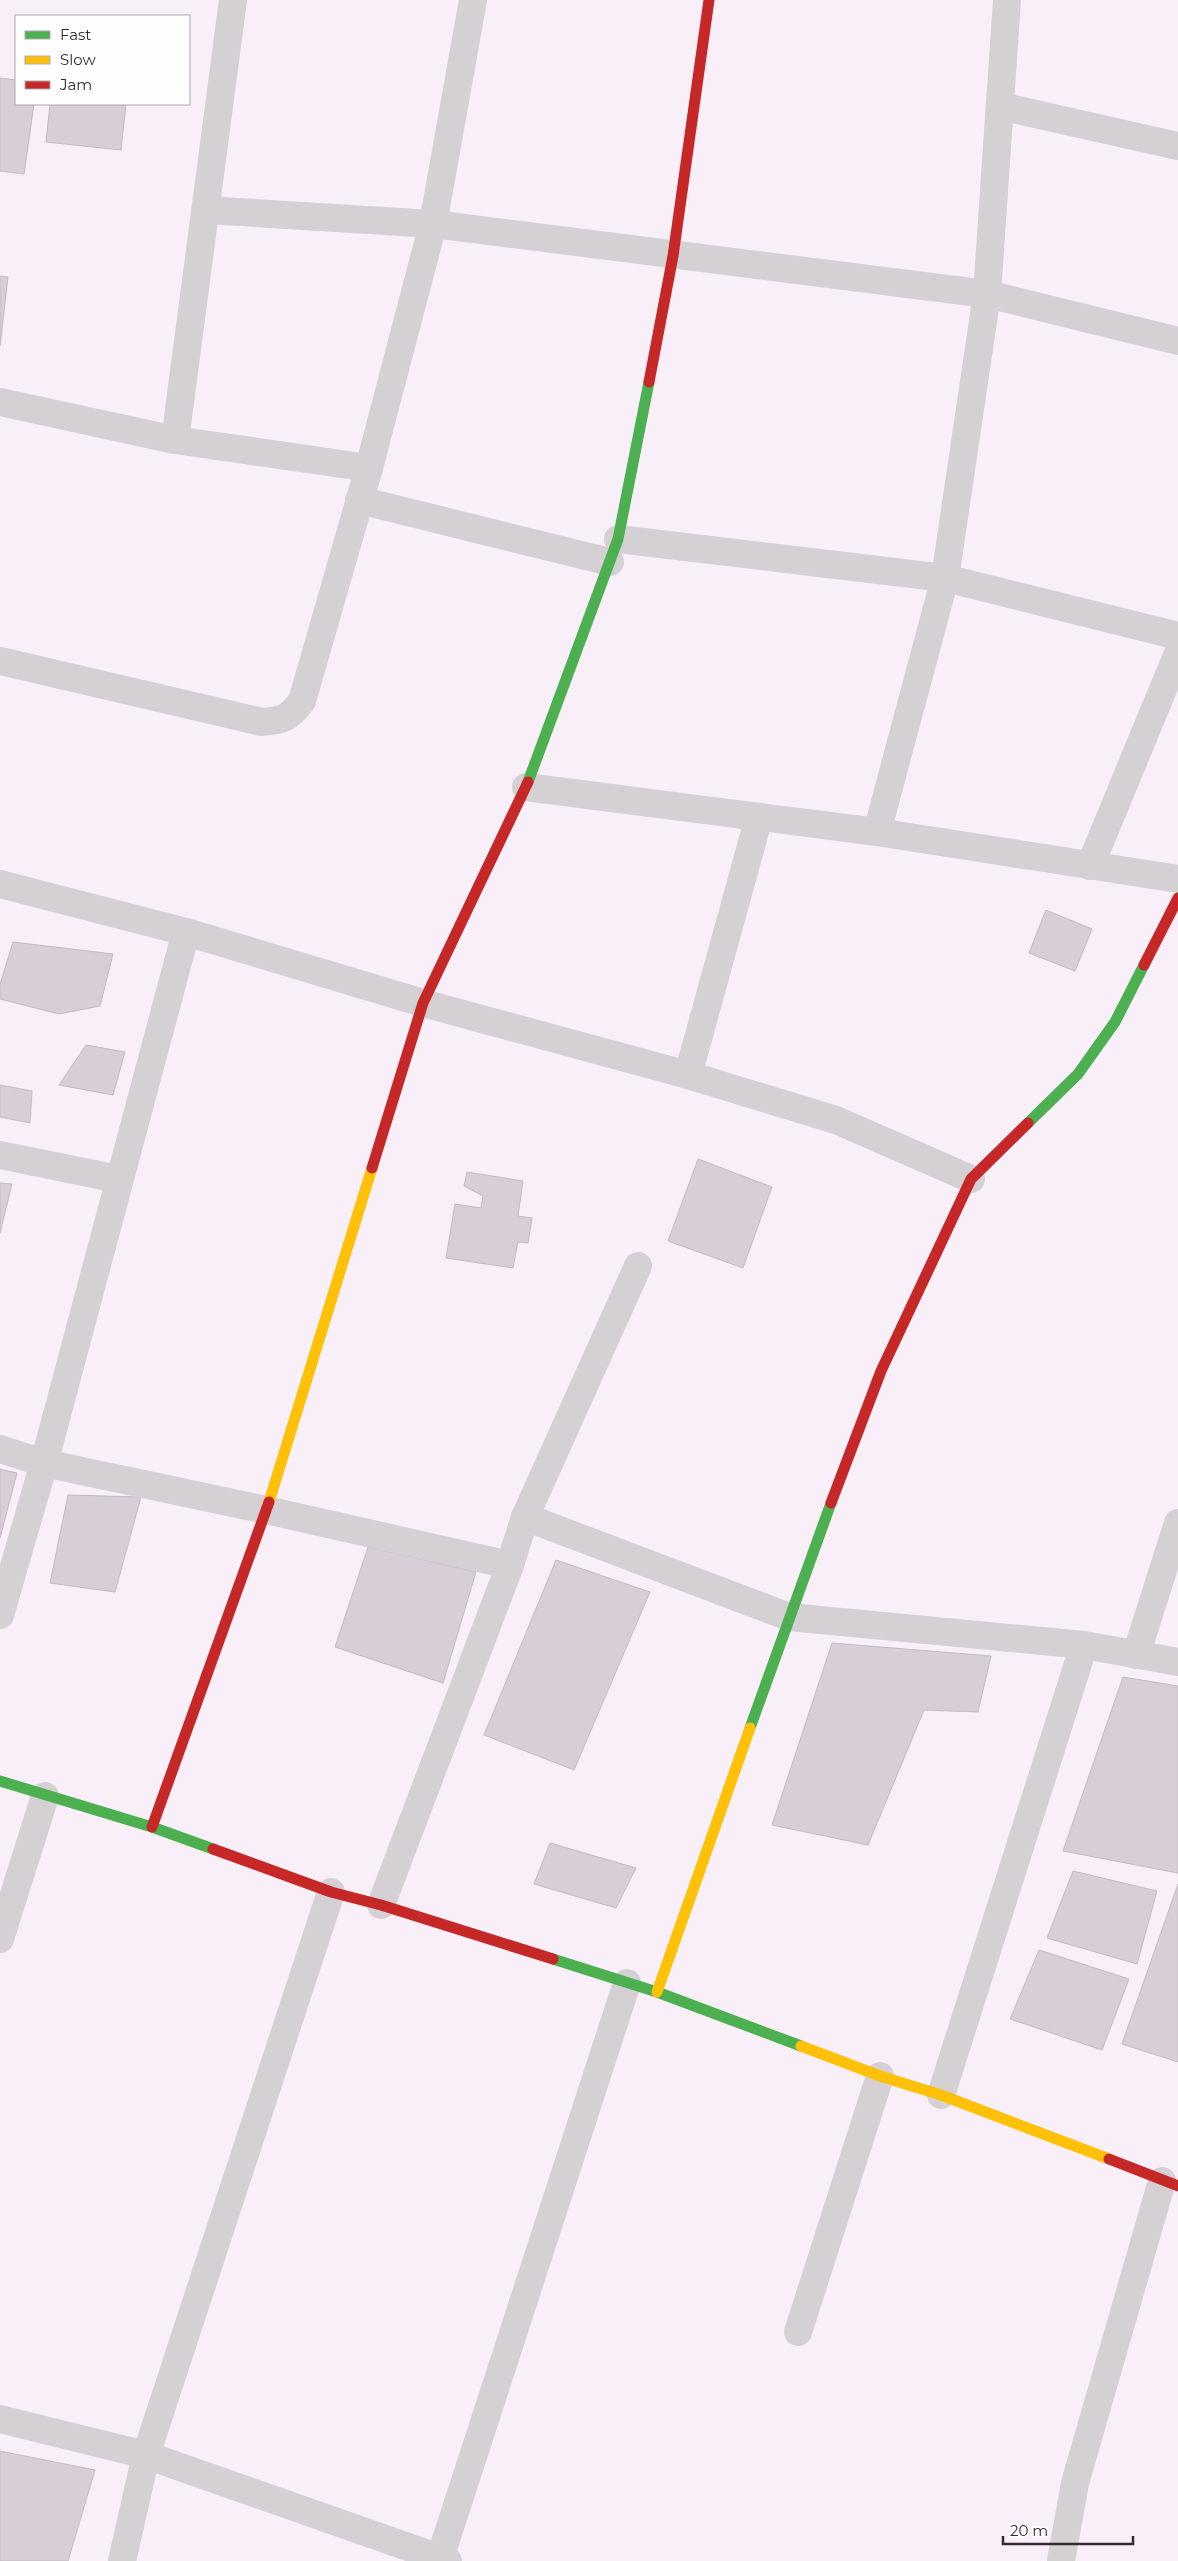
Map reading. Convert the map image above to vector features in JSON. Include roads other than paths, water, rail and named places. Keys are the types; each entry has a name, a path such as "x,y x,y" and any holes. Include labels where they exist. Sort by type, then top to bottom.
{"street":[{"path":"175,440 207,210 233,0"},
{"path":"0,661 262,722 280,720 292,714 302,700 360,500 433,224 473,0"},
{"path":"152,1828 266,1510 423,1003 526,787 614,550 673,256 709,0"},
{"path":"877,832 945,578 987,294 1007,0"},
{"path":"1000,106 1178,146"},
{"path":"207,210 433,224 673,256 987,294 1178,340"},
{"path":"0,402 175,440 369,468"},
{"path":"360,500 614,550 945,578 1178,636"},
{"path":"1090,866 1178,653"},
{"path":"526,787 877,832 1178,879"},
{"path":"688,1076 759,817"},
{"path":"0,884 186,932 423,1003 688,1076 836,1120 971,1179"},
{"path":"657,1992 789,1617 881,1371 971,1179 1078,1074 1115,1022 1178,898"},
{"path":"0,1615 44,1463 118,1180 186,932"},
{"path":"0,1155 118,1180"},
{"path":"381,1905 510,1565 525,1517 638,1266"},
{"path":"0,1449 44,1463 266,1510 510,1565"},
{"path":"525,1517 789,1617 1084,1645 1136,1656 1178,1662"},
{"path":"1136,1656 1178,1523"},
{"path":"941,2095 1084,1645"},
{"path":"0,1781 152,1828 331,1892 381,1905 657,1992 880,2076 941,2095 1170,2183 1075,2483 1061,2561"},
{"path":"0,1939 45,1796"},
{"path":"122,2561 146,2456 331,1892"},
{"path":"0,2419 146,2456 442,2560 627,1983"},
{"path":"798,2332 880,2076"}]}
